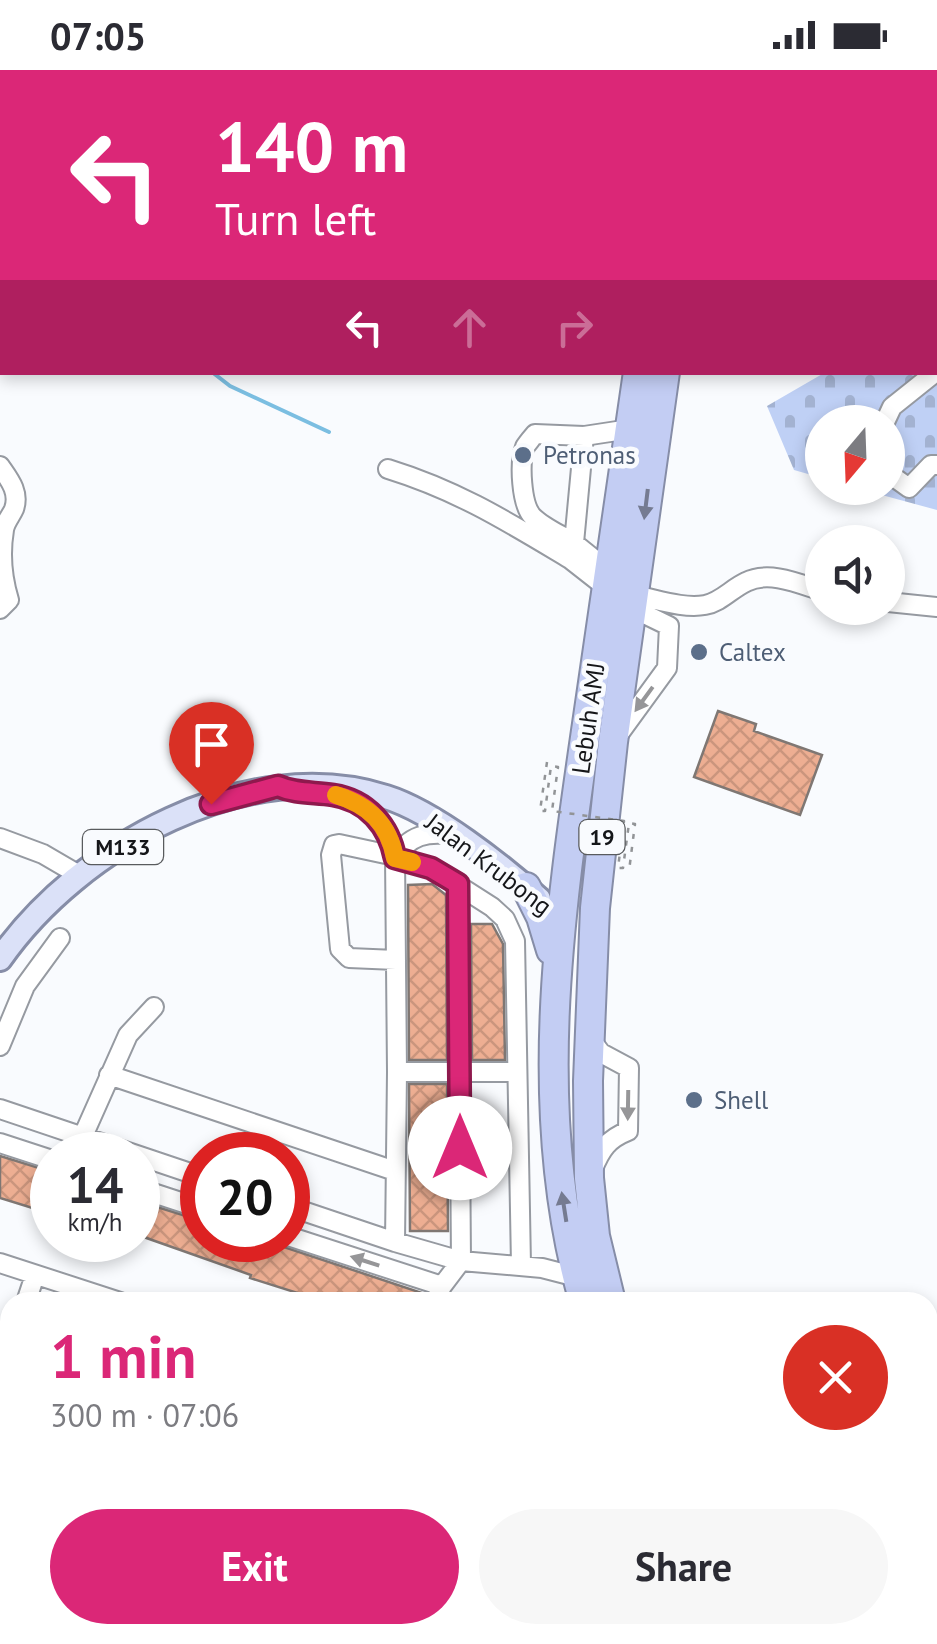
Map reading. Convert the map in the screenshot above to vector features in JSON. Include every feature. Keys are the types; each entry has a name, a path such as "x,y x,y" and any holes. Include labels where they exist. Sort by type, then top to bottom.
{"highway":[{"name":"Lebuh AMJ","path":"609,1292 595,1236 589,1178 589,1036 600,858 614,742 630,429 638,375"},
{"name":"Lebuh AMJ","path":"580,1290 561,1184 554,1091 561,917 664,375"},
{"path":"595,1236 578,1160 574,1112 572,1018 577,948 573,931 561,917 586,891 600,858"},
{"path":"526,887 545,891 557,886 567,870"},
{"path":"526,887 552,948 555,1006"}],"main road":[{"name":"Jalan Krubong","path":"0,960 39,912 80,874 188,812 278,786 331,786 372,793 409,806 457,835 561,917"}],"street":[{"path":"894,405 932,375"},
{"path":"614,742 667,668 670,626 534,519 526,509 522,464 525,446 535,434 584,436 630,429"},
{"path":"572,551 584,436"},
{"path":"905,485 909,488 932,465 937,465"},
{"path":"0,466 15,488 16,505 4,526 2,567 9,600 0,609"},
{"path":"388,469 466,498 572,551"},
{"path":"621,591 699,606 720,599 755,578 770,577 805,586"},
{"path":"905,604 937,607"},
{"path":"278,786 336,795 362,805 388,832 395,857 395,1242"},
{"path":"395,857 412,838 433,833 457,835"},
{"path":"0,838 43,854 80,874"},
{"path":"396,960 348,958 340,949 331,855 334,845 431,868 499,913 510,927 515,941 520,1265"},
{"path":"439,1292 461,1261 458,884"},
{"path":"0,1046 25,986 60,938"},
{"path":"84,1132 128,1036 154,1007"},
{"path":"589,1036 601,1053 629,1068 628,1131 614,1137 604,1148 589,1178"},
{"path":"398,1072 517,1072"},
{"path":"109,1074 395,1171"},
{"path":"0,1109 70,1132"},
{"path":"0,1143 30,1153"},
{"path":"310,1213 461,1261 542,1268 580,1290"},
{"path":"310,1245 433,1292"},
{"path":"0,1264 89,1292"},
{"path":"29,1292 35,1275"}],"path":[{"path":"547,762 540,811 545,811 552,766 558,767 552,811 624,821 618,868 623,868 629,823 635,824 628,871"}],"green space":[{"path":"821,375 937,375 937,510 905,501 905,405 805,405 805,473 794,470 767,406"}],"building":[{"path":"718,711 756,724 754,731 822,755 800,815 694,777"},
{"path":"432,884 446,895 447,1060 409,1060 408,885"},
{"path":"471,924 492,924 503,944 505,1060 472,1060"},
{"path":"409,1084 447,1084 448,1231 410,1231"},
{"path":"0,1156 30,1165 30,1207 0,1198"},
{"path":"160,1208 180,1214 180,1250 160,1243"},
{"path":"310,1256 419,1292 294,1292 250,1278 251,1275 214,1262 310,1262"}],"waterway":[{"path":"216,375 230,386 329,432"}],"slow traffic":[{"path":"336,795 372,813 388,832 395,858 412,862"}],"place":[{"name":"Petronas","path":"523,455"},
{"name":"Caltex","path":"699,652"},
{"name":"Shell","path":"694,1100"}],"route":[{"path":"211,804 278,786 288,791 350,799 381,822 392,842 395,858 431,868 458,884 460,1148"}]}
